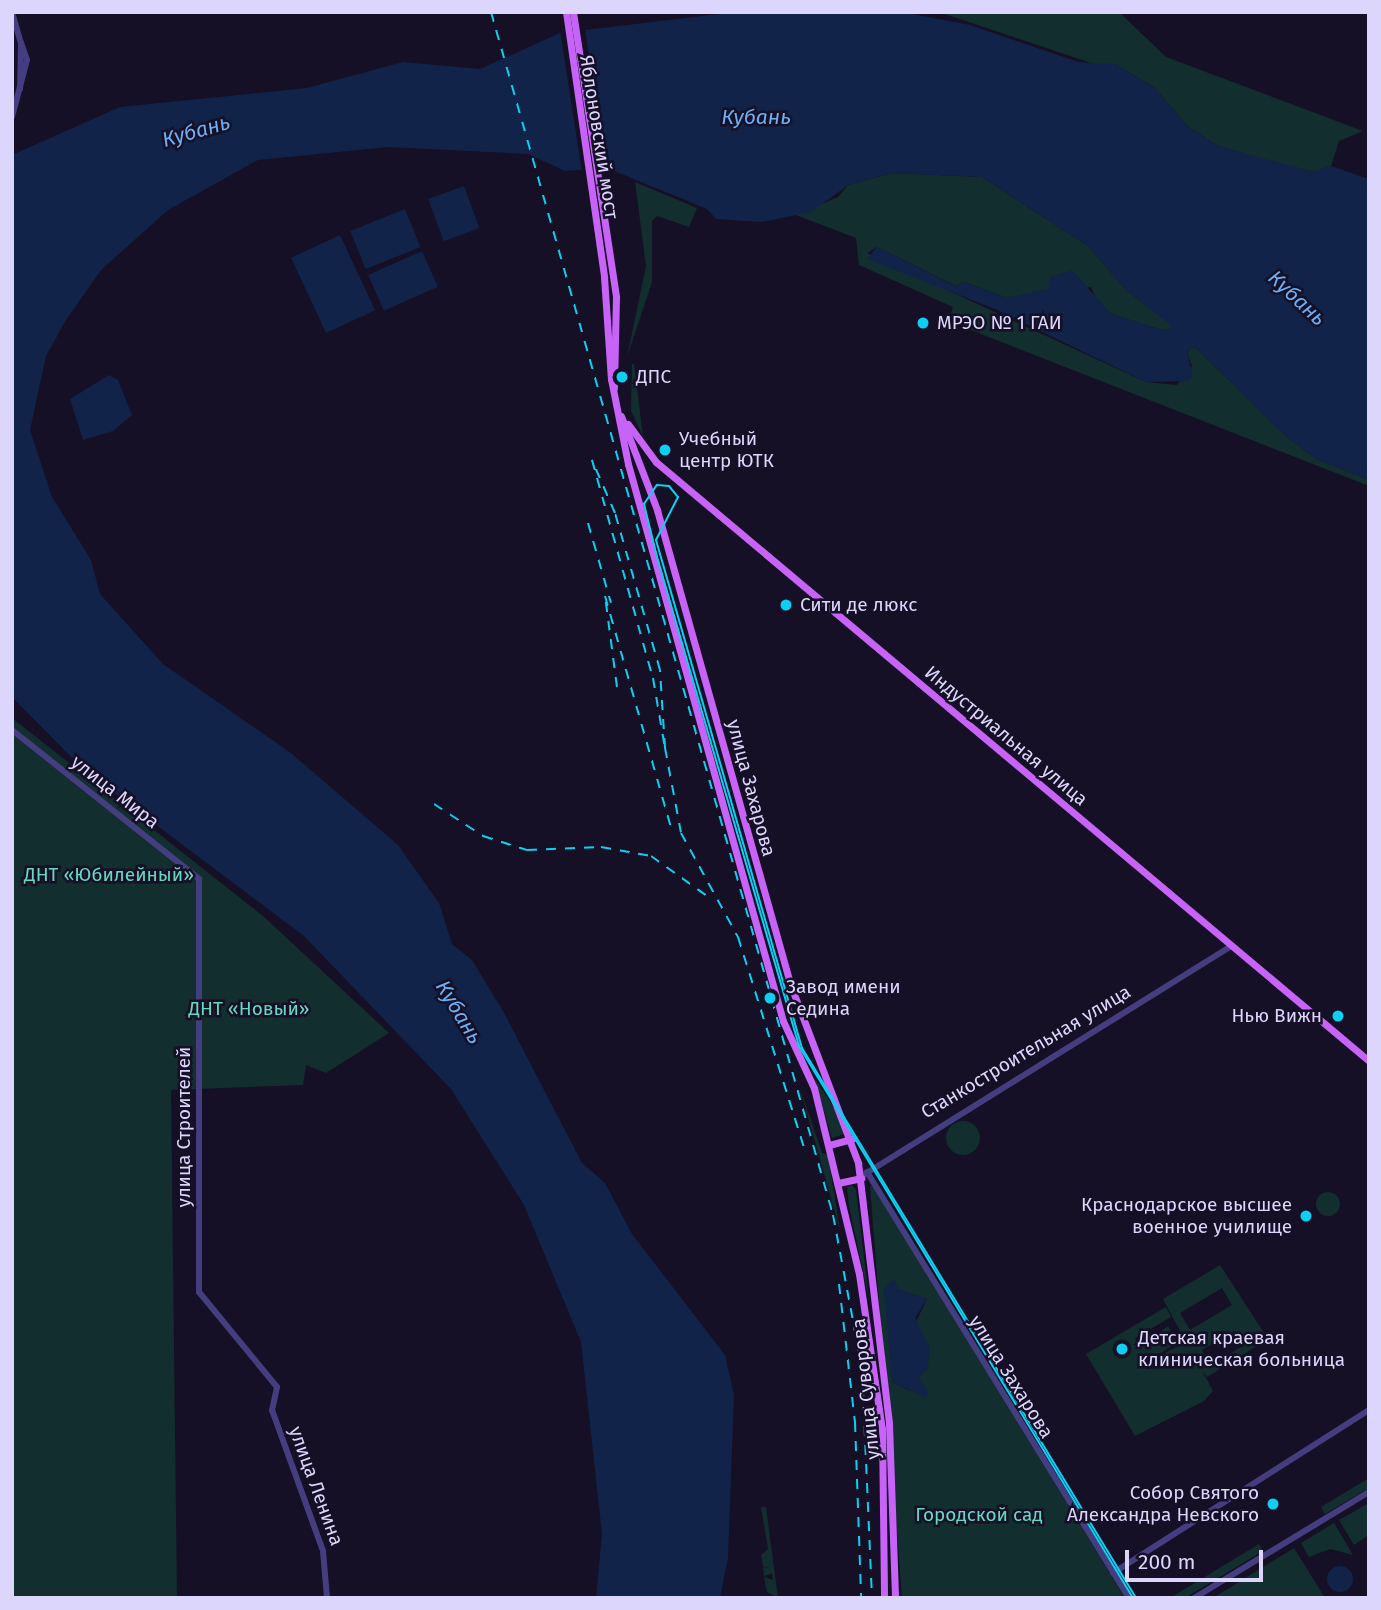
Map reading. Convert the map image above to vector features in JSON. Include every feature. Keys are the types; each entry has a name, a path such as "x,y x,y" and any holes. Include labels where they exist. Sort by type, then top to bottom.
{"main road":[{"name":"Яблоновский мост","path":"566,12 607,267"},
{"name":"Яблоновский мост","path":"573,12 607,267"},
{"name":"улица Захарова","path":"607,267 614,388 628,464 783,1021 814,1088 838,1183"},
{"name":"улица Захарова","path":"616,405 649,484 789,981 864,1175"},
{"name":"Индустриальная улица","path":"616,405 645,450 656,462 1369,1061"},
{"path":"626,453 633,446 645,450"},
{"path":"628,464 640,461"},
{"path":"649,484 648,465 656,462"},
{"path":"829,1145 852,1139"},
{"name":"Станкостроительная улица","path":"838,1183 864,1175"},
{"name":"улица Суворова","path":"864,1175 888,1424 895,1598"},
{"name":"улица Суворова","path":"838,1183 870,1332 882,1429 886,1598"}],"street":[{"path":"12,12 20,43 20,89 12,117"},
{"name":"улица Мира","path":"12,730 199,878"},
{"name":"улица Строителей","path":"199,878 199,1292 277,1387"},
{"name":"Станкостроительная улица","path":"864,1175 1232,946"},
{"name":"улица Захарова","path":"864,1175 1129,1598"},
{"name":"улица Ленина","path":"277,1387 272,1410 323,1551 327,1598"},
{"path":"1113,1573 1369,1410"},
{"path":"1196,1598 1369,1494"}],"green space":[{"path":"939,12 1119,12 1166,57 1363,131 1339,141 1331,166 1314,172 1274,162 1218,146 1187,126 1155,88 1115,64 1100,66"},
{"path":"892,173 982,177 1088,246 1127,291 1173,326 1165,331 1111,314 1098,304 1091,287 1007,298 965,282 956,286 877,247 867,253 1146,382 1177,385 1192,366 1187,353 1194,346 1288,438 1317,459 1369,480 1369,486 948,321 953,307 859,265 856,238 796,215 838,197 848,185"},
{"path":"635,182 697,208 689,227 657,216 652,221 652,282 627,357 646,266"},
{"path":"634,364 643,437 631,410"},
{"path":"12,718 263,916 389,1033 326,1073 306,1065 303,1085 171,1090 177,1598 12,1598"},
{"path":"814,1077 835,1110 844,1134 832,1138"},
{"path":"799,1085 822,1153 828,1155 840,1230"},
{"path":"963,1121 975,1126 980,1138 975,1150 963,1155 951,1150 946,1138 951,1126"},
{"path":"852,1185 856,1190 869,1300 849,1206 847,1187"},
{"name":"Городской сад","path":"870,1186 873,1186 1125,1598 902,1598","holes":["894,1281 897,1289 927,1299 915,1324 929,1348 910,1391 892,1382"]},
{"path":"1328,1192 1337,1195 1340,1204 1337,1213 1328,1216 1319,1213 1316,1204 1319,1195"},
{"path":"1220,1265 1268,1339 1207,1377 1202,1370 1213,1391 1204,1401 1135,1436 1086,1354 1166,1307 1171,1317 1135,1338 1140,1347 1168,1326 1177,1342 1148,1362 1186,1342 1163,1299","holes":["1222,1288 1232,1305 1190,1330 1180,1313","1234,1331 1243,1346 1210,1365 1202,1350"]},
{"path":"1369,1478 1369,1488 1325,1514 1321,1507"},
{"path":"1369,1503 1369,1535 1354,1545 1339,1520"},
{"path":"761,1507 766,1507 778,1598 767,1592 764,1577 773,1580 772,1573 764,1576 763,1567 771,1568 763,1566 761,1555 768,1549"},
{"path":"1334,1523 1353,1555 1330,1549 1309,1557 1301,1543"},
{"path":"1259,1544 1263,1551 1185,1598 1170,1598"},
{"path":"1294,1548 1325,1598 1213,1598"}],"water":[{"name":"Кубань","path":"736,12 902,12 970,25 1078,62 1115,64 1155,88 1187,126 1218,146 1314,172 1331,166 1369,179 1369,480 1317,459 1288,438 1194,346 1187,353 1193,376 1188,381 1146,382 995,309 867,259 877,247 955,286 965,282 1007,298 1048,289 1050,277 1072,270 1111,314 1165,331 1172,326 1127,291 1088,246 982,177 892,173 848,185 811,212 762,222 716,219 707,209 607,168 565,171 528,154 388,147 258,160 168,210 101,270 66,320 46,356 30,430 52,497 91,560 100,594 163,664 291,753 398,845 439,903 452,944 472,960 503,1011 582,1163 605,1183 632,1234 725,1355 734,1395 728,1558 720,1598 596,1598 602,1534 581,1342 524,1205 451,1089 304,936 87,773 12,697 12,155 120,107 307,88 403,62 480,69 560,33"},
{"path":"464,186 479,228 444,241 428,199"},
{"path":"405,209 420,247 366,269 350,231"},
{"path":"340,235 375,310 326,333 291,258"},
{"path":"422,251 438,287 384,311 368,275"},
{"path":"109,375 118,380 132,415 113,431 83,440 70,399"},
{"path":"894,1279 898,1289 927,1299 915,1318 929,1348 928,1369 918,1378 929,1392 926,1398 892,1382 884,1289"},
{"path":"1340,1566 1349,1570 1353,1579 1349,1588 1340,1592 1331,1588 1327,1579 1331,1570"}],"pier":[{"path":"585,28 605,172 582,172 560,30"}],"tram line":[{"path":"1133,1598 799,1046 657,557 644,504 657,485 669,486 678,497 656,540 802,1048 1136,1598"}],"railway":[{"path":"491,12 833,1215 862,1369 872,1598"},
{"path":"665,748 660,670 615,513 592,460 653,678 665,748 681,833 738,937 804,1148"},
{"path":"588,523 611,603"},
{"path":"617,687 605,596 671,827"},
{"path":"434,804 483,836 527,850 601,847 651,856 707,896"},
{"path":"839,1284 855,1422 861,1598"}],"place":[{"name":"МРЭО № 1 ГАИ","path":"923,323"},
{"name":"ДПС","path":"622,377"},
{"name":"Учебный центр ЮТК","path":"665,450"},
{"name":"Сити де люкс","path":"786,605"},
{"name":"Завод имени Седина","path":"770,998"},
{"name":"Нью Вижн","path":"1338,1016"},
{"name":"Краснодарское высшее военное училище","path":"1306,1216"},
{"name":"Детская краевая клиническая больница","path":"1122,1349"},
{"name":"Собор Святого Александра Невского","path":"1273,1504"}],"park label":[{"name":"ДНТ «Юбилейный»","path":"109,875"},
{"name":"ДНТ «Новый»","path":"249,1009"}]}
